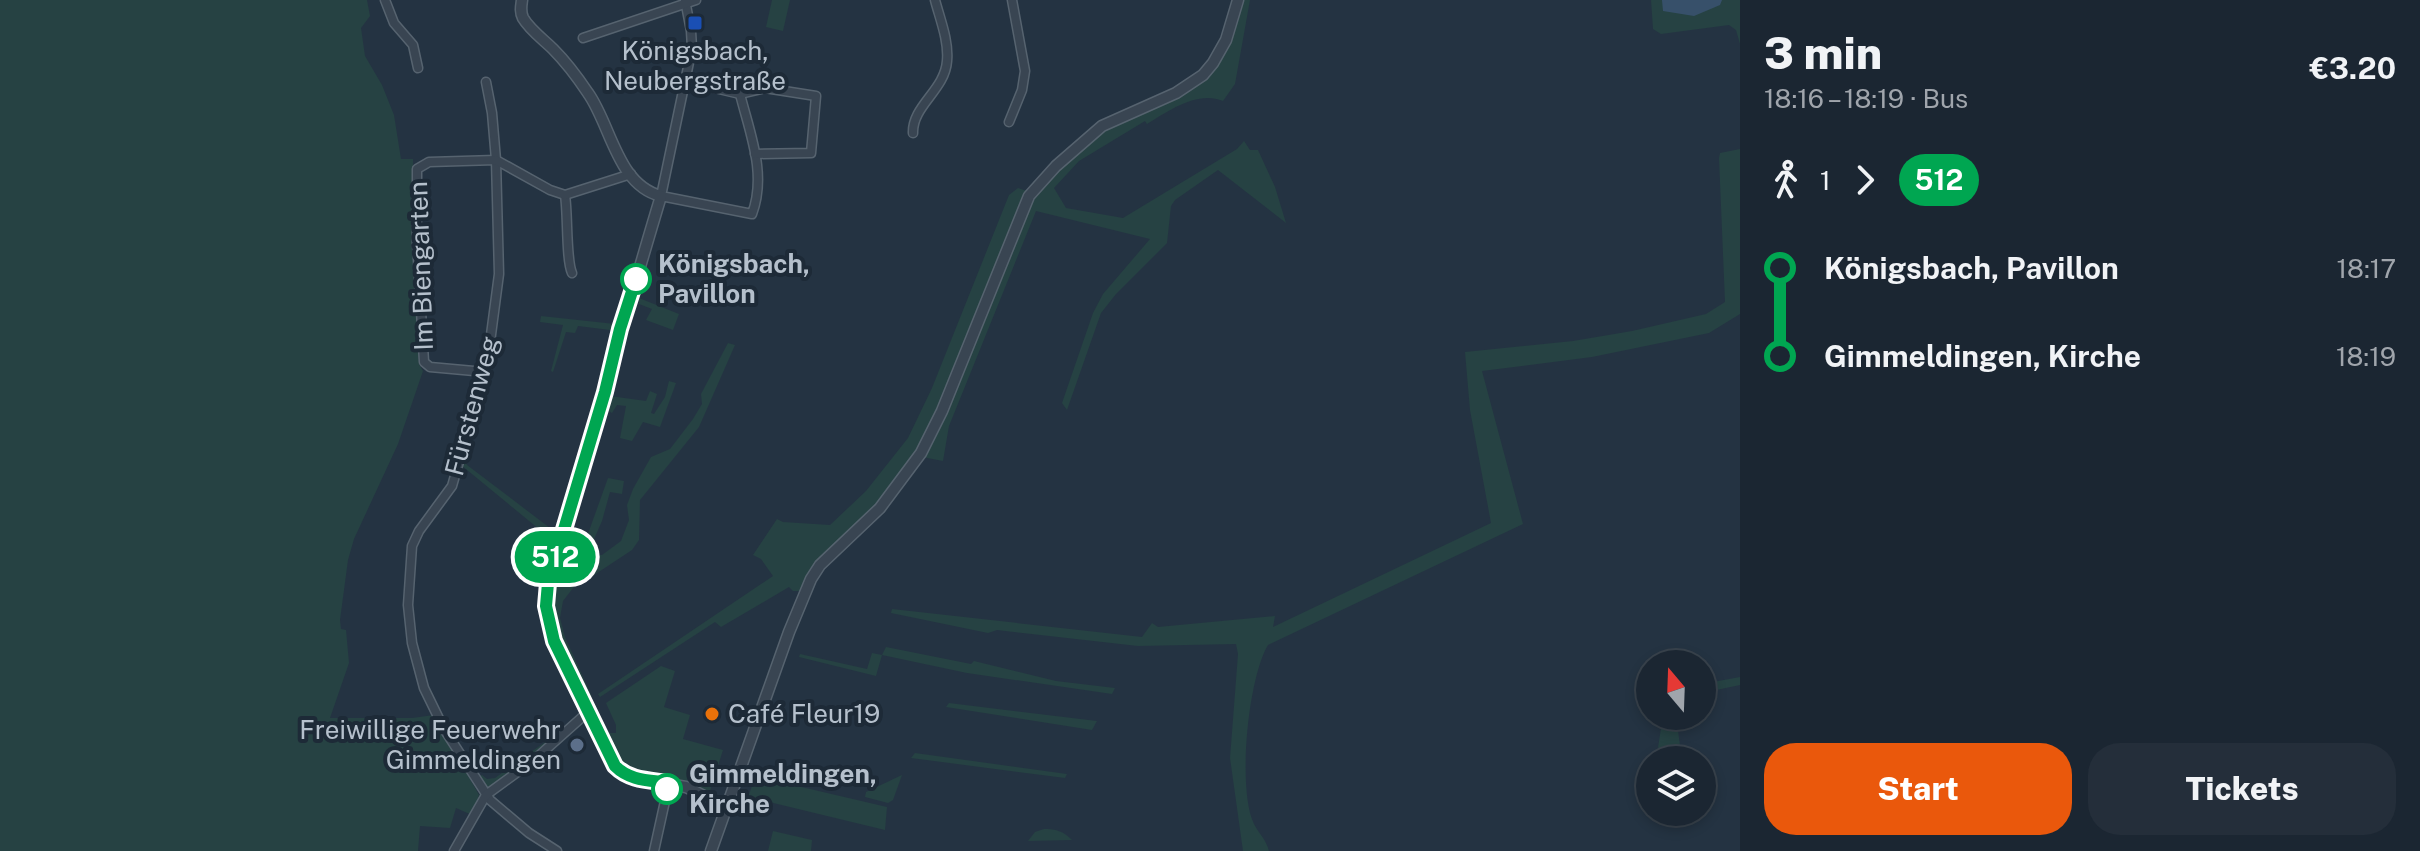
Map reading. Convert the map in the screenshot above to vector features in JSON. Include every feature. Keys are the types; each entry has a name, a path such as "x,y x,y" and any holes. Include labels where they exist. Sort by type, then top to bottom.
{"street":[{"path":"385,0 394,23 413,45 418,68"},
{"path":"522,0 524,19 556,52 589,94 613,145 631,174 649,192 752,214 758,198 760,174 740,94"},
{"path":"583,38 696,0"},
{"path":"913,133 914,121 940,84 947,63 946,42 935,0"},
{"path":"1009,122 1022,90 1025,71 1012,0"},
{"path":"685,2 692,39 661,196 548,583 546,606 549,626 569,672 604,746 622,772 636,779 669,783 696,792 726,807"},
{"path":"711,851 811,579 820,565 887,500 930,437 1029,196 1056,166 1102,126 1176,93 1203,75 1226,40 1235,3"},
{"path":"685,81 740,94 765,88 814,94 817,99 811,153 755,154"},
{"name":"Fürstenweg","path":"486,82 496,160 499,274 485,372 452,486 419,531 412,546 407,583 412,643 427,696 486,795 521,827 557,851"},
{"name":"Im Biengarten","path":"485,372 430,367 424,362 417,242 417,169 429,162 496,160 565,195"},
{"path":"572,273 568,260 565,195 631,174"},
{"path":"454,851 486,795 534,760 589,711"},
{"path":"654,851 669,783"}],"green space":[{"path":"0,0 367,0 370,16 361,28 365,56 382,85 394,115 401,159 413,159 413,241 419,364 423,371 398,444 354,539 348,560 340,620 341,629 346,630 349,663 330,718 434,715 479,795 472,815 456,808 450,828 420,826 418,851 0,851"},
{"path":"772,0 790,0 783,31 766,27"},
{"path":"1242,0 1250,0 1235,84 1223,101 1213,98 1194,100 1147,124 1145,121 1079,161 1054,188 1066,208 1123,218 1237,149 1244,141 1250,150 1258,150 1275,187 1286,223 1218,170 1175,200 1171,206 1167,243 1101,313 1067,410 1062,403 1093,313 1103,294 1150,239 1036,211 949,426 943,461 922,457 1028,206 1062,165 1102,129 1178,95 1205,78 1217,66"},
{"path":"1651,0 1740,0 1740,44 1736,30 1729,25 1661,34 1653,29"},
{"path":"1740,149 1740,314 1709,333 1592,357 1482,371 1523,524 1268,645 1250,707 1246,786 1254,824 1269,851 1243,851 1230,758 1238,654 1236,644 1138,646 997,630 988,633 891,613 892,609 1142,637 1152,623 1158,627 1275,616 1273,627 1491,523 1470,410 1465,352 1573,341 1632,331 1706,314 1725,302 1719,158 1720,153"},
{"path":"1018,188 1027,191 930,429 890,490 809,575 800,591 789,587 721,627 715,622 600,697 598,694 773,576 761,559 753,555 777,519 830,525 866,491 908,438 932,388 1009,195"},
{"path":"639,298 679,314 673,330 646,320 652,309 639,304"},
{"path":"541,316 615,324 610,330 578,326 575,333 566,332 553,372 563,325 540,322"},
{"path":"728,343 735,345 699,427 640,500 639,540 632,550 585,581 580,579 563,601 560,618 565,637 592,697 588,698 566,653 556,622 554,590 557,573 575,570 608,478 624,481 622,494 610,492 602,521 587,555 602,555 621,541 629,520 627,505 633,489 651,457 670,449 693,419 702,404 701,394"},
{"path":"669,381 676,383 660,427 643,422 632,441 620,438 626,406 617,405 612,413 606,409 610,396 646,401 650,391 657,394 651,413 654,414 665,397"},
{"path":"463,458 467,465 554,531 551,539 461,465"},
{"path":"886,647 971,664 974,661 1056,681 1115,688 1112,694 967,673 882,655"},
{"path":"872,653 882,655 876,676 799,657 800,654 867,669"},
{"path":"661,666 675,671 664,707 690,715 683,739 723,750 709,794 672,778 632,773 624,768 608,741 609,733 616,733 616,725 606,703"},
{"path":"1740,677 1740,685 1716,690 1716,681"},
{"path":"949,703 1097,721 1092,730 946,707"},
{"path":"1661,730 1678,730 1680,746 1658,746"},
{"path":"559,732 558,738 489,789 478,778 482,775 487,779 495,778"},
{"path":"915,753 1067,774 1065,778 911,758"},
{"path":"902,775 893,800 888,803 865,797 866,792"},
{"path":"755,778 887,807 885,830 748,797"},
{"path":"1044,829 1059,831 1072,840 1028,841 1035,832"},
{"path":"773,831 812,840 811,851 768,851"}],"water":[{"path":"1662,0 1722,0 1720,5 1694,16 1663,11"}],"bus line":[{"name":"512","path":"636,279 548,583 546,606 554,641 615,766 636,779 669,783 667,789"}],"place":[{"name":"Königsbach, Neubergstraße","path":"695,23"},
{"name":"Königsbach, Pavillon","path":"636,279"},
{"name":"Café Fleur19","path":"712,714"},
{"name":"Freiwillige Feuerwehr Gimmeldingen","path":"577,745"},
{"name":"Gimmeldingen, Kirche","path":"667,789"}]}
